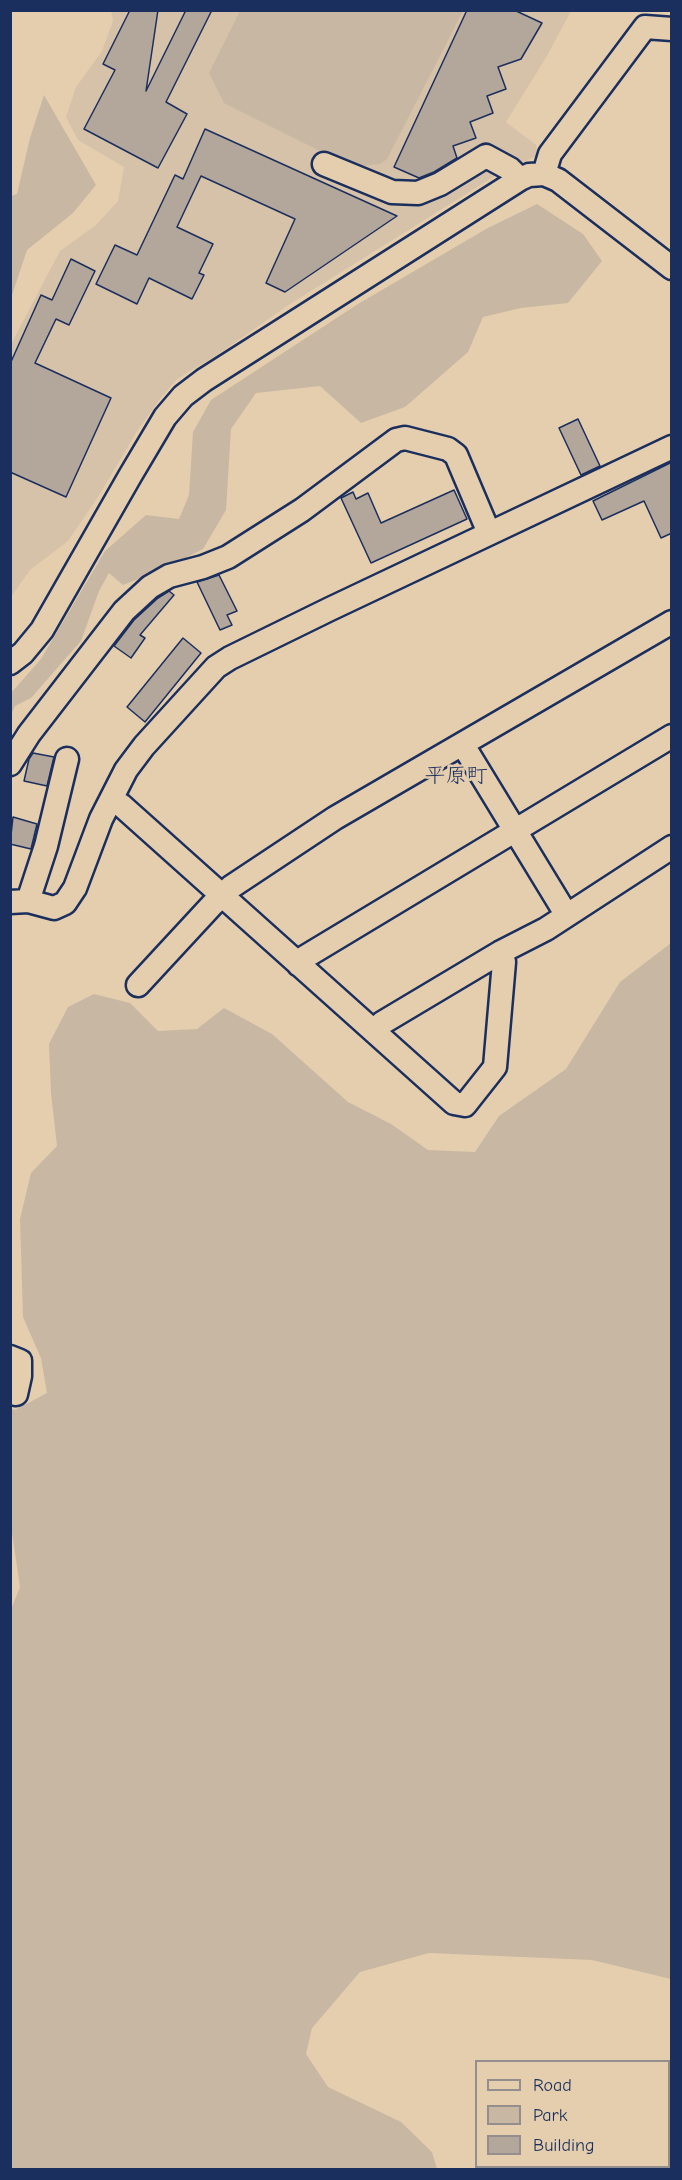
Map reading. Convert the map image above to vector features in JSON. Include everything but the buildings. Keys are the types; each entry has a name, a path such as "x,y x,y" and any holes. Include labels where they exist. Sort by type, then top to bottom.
{"street":[{"path":"544,174 550,154 645,27 672,29"},
{"path":"324,164 392,192 418,193 429,189 486,156 510,169 520,179"},
{"path":"10,663 23,654 42,630 165,417 183,396 204,380 520,179 529,175 544,174 558,180 672,268"},
{"path":"10,764 29,734 124,611 150,587 169,576 203,567 228,557 302,510 396,440 405,438 448,449 456,455 489,533"},
{"path":"67,759 46,846 19,902 54,908 65,903 75,888 102,819 126,770 144,746 216,667 230,658 489,533 672,447"},
{"path":"138,985 221,896 336,818 672,622"},
{"path":"299,965 305,957 672,736"},
{"path":"463,745 566,914"},
{"path":"112,800 122,806 454,1103 465,1105 495,1067 504,962 501,952"},
{"path":"375,1032 382,1023 546,928 672,847"},
{"path":"10,1357 20,1361 20,1376 16,1394"}],"shaded area":[{"path":"111,11 571,11 547,56 506,122 536,145 537,156 503,171 290,304 217,355 177,379 136,433 98,497 68,541 30,570 11,597 11,344 60,251 96,225 118,201 124,167 78,140 66,117 76,87 102,51 113,21"}],"green space":[{"path":"240,11 463,11 387,159 380,164 352,167 224,103 209,73"},
{"path":"44,95 96,185 73,213 27,250 11,298 11,196 17,194 30,138"},
{"path":"537,204 583,234 602,261 568,303 521,308 483,317 468,352 405,407 361,423 320,386 256,393 231,429 226,510 203,549 161,570 123,585 109,573 99,591 81,641 31,698 15,706 11,715 11,693 41,659 105,551 146,515 179,519 189,495 193,432 211,400 358,304 486,229"},
{"path":"671,943 671,1979 592,1960 429,1953 360,1972 312,2028 306,2054 328,2087 401,2122 432,2152 437,2169 11,2169 10,1612 20,1587 11,1526 10,1408 15,1410 47,1393 41,1358 23,1317 20,1219 31,1173 57,1146 51,1093 49,1044 68,1007 94,994 130,1003 158,1031 197,1029 224,1008 272,1034 348,1102 391,1124 428,1150 475,1152 499,1116 566,1069 620,982"}],"district":[{"name":"平原町","path":"456,776"}]}
